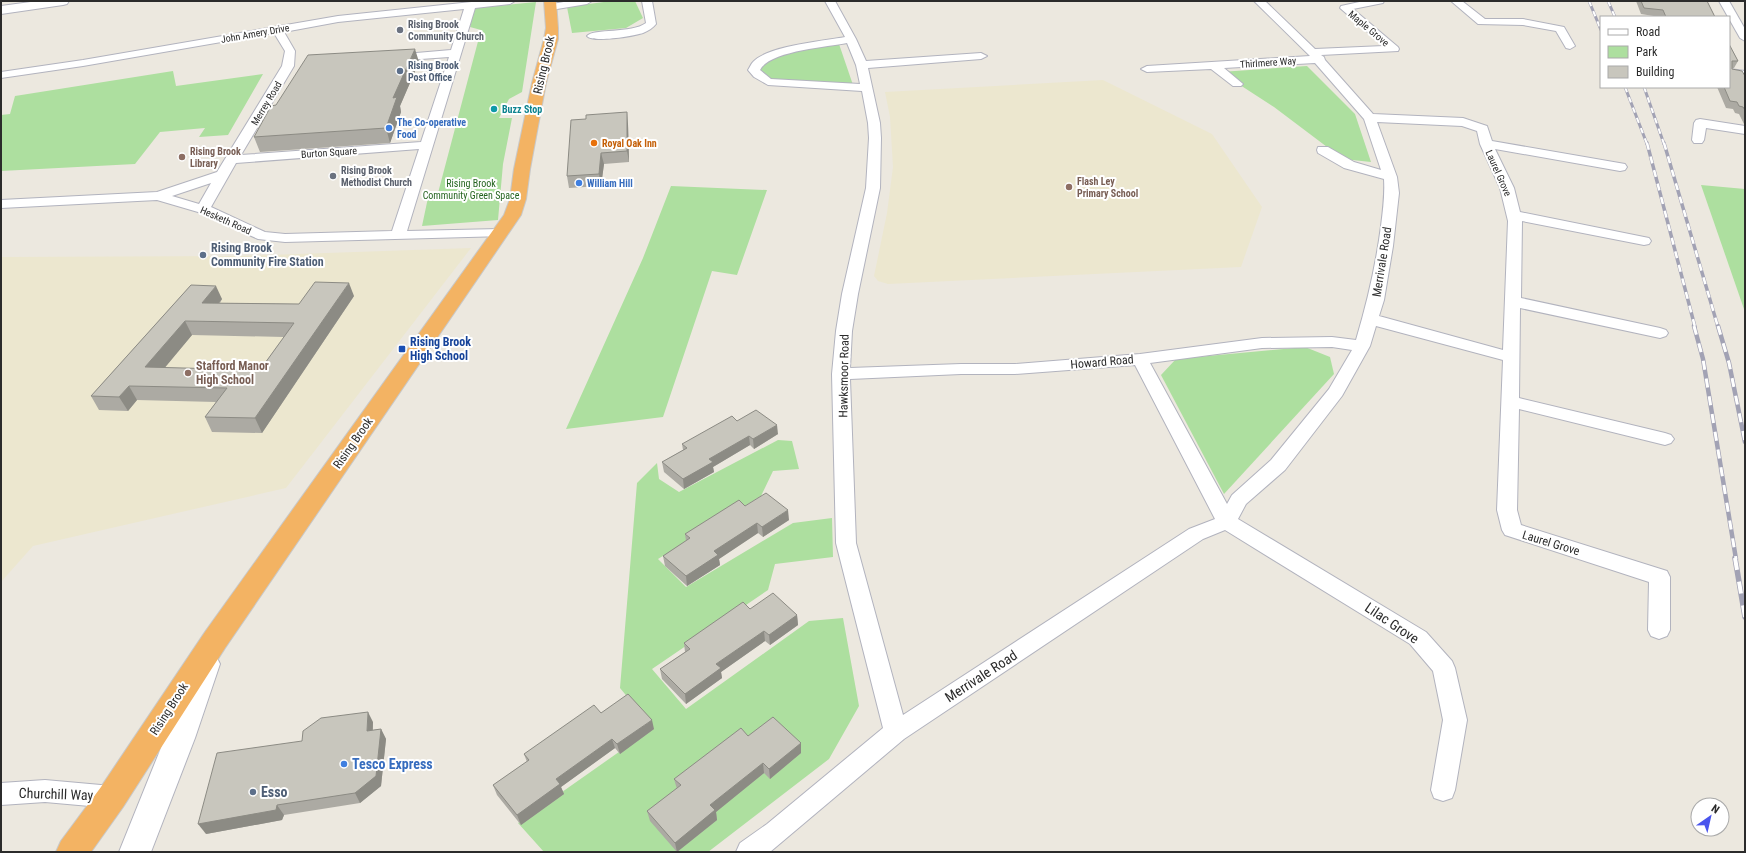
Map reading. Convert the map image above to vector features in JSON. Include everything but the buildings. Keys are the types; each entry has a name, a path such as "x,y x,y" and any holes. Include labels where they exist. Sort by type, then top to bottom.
{"highway":[{"name":"Rising Brook","path":"72,852 112,797 215,640 512,215 518,199 522,169 539,83 551,39 551,4"}],"street":[{"path":"1,10 63,1"},
{"name":"John Amery Drive","path":"1,75 83,63 338,19 510,1"},
{"path":"551,4 587,1"},
{"path":"592,36 637,32 648,27 651,24 647,1"},
{"name":"Hawksmoor Road","path":"830,1 851,39 862,65 875,138 873,188 850,294 844,331 842,374 842,469 846,543 896,732"},
{"name":"Merrivale Road","path":"749,852 776,832 896,732 1196,534 1227,522 1239,500 1278,465 1336,392 1362,346 1376,300 1386,246 1392,193 1390,177 1370,118 1316,56 1259,1"},
{"name":"Maple Grove","path":"1316,56 1394,49 1346,8 1379,1"},
{"path":"1456,1 1482,22 1523,22 1560,29 1570,46"},
{"path":"1724,1 1744,35"},
{"path":"398,236 470,6"},
{"path":"1734,18 1745,19"},
{"name":"Merrey Road","path":"203,209 222,175 292,65 290,51 277,29"},
{"path":"1730,31 1744,35"},
{"path":"851,39 782,52 766,57 757,63 754,70 768,82 867,88"},
{"path":"385,58 456,53"},
{"path":"862,65 981,56"},
{"name":"Thirlmere Way","path":"1148,69 1215,66 1316,56"},
{"name":"Thirlmere Way","path":"1215,66 1237,84"},
{"path":"1730,72 1745,74"},
{"name":"Laurel Grove","path":"1370,118 1463,122 1484,129 1486,144 1507,188 1514,215 1507,510 1512,530 1660,577 1659,630"},
{"path":"1698,140 1700,123 1745,130"},
{"path":"1486,144 1620,167"},
{"name":"Burton Square","path":"233,159 426,145"},
{"path":"1323,150 1348,165 1390,177"},
{"path":"158,196 222,175"},
{"name":"Hesketh Road","path":"1,204 158,196 203,209 263,236 285,238 500,233"},
{"path":"1514,215 1644,241"},
{"path":"1512,301 1660,333"},
{"path":"1370,319 1510,357"},
{"name":"Howard Road","path":"842,374 961,369 1015,369 1140,359 1262,343 1332,342 1362,346"},
{"path":"1140,359 1227,522"},
{"path":"1510,401 1665,439"},
{"name":"Lilac Grove","path":"1227,522 1418,638 1444,668 1455,720 1443,790"},
{"path":"134,852 180,738 215,640"},
{"name":"Churchill Way","path":"1,794 45,791 112,797"}],"shaded area":[{"name":"Flash Ley Primary School","path":"1103,80 1212,134 1262,207 1241,267 888,284 878,281 874,276 887,213 893,167 890,117 885,92"},
{"name":"Stafford Manor High School","path":"471,248 286,488 33,546 1,582 1,257 237,256"}],"green space":[{"path":"611,1 635,1 643,18 626,28 572,33 567,7"},
{"name":"Rising Brook Community Green Space","path":"536,2 522,92 509,99 499,118 512,118 503,164 498,220 422,226 429,193 438,193 481,30 470,27 473,10 477,8"},
{"path":"839,44 853,85 787,82 766,78 758,70 763,61 783,54"},
{"path":"1307,66 1355,114 1371,162 1343,159 1274,107 1220,72"},
{"path":"173,71 176,86 263,74 228,135 199,137 205,128 160,132 135,164 1,171 1,115 10,114 15,96"},
{"path":"1701,185 1745,189 1745,312"},
{"path":"671,186 767,190 737,275 712,271 663,417 566,429 643,258"},
{"path":"1305,347 1330,357 1334,374 1224,494 1161,375 1176,359"},
{"path":"778,440 792,441 799,469 773,471 761,496 658,559 686,587 793,523 832,518 833,557 775,564 768,590 652,669 686,709 809,621 843,618 859,706 829,759 708,852 544,852 518,823 653,728 620,688 637,483 657,463 659,479 679,492"}],"railway":[{"path":"1589,1 1600,28"},
{"path":"1608,1 1615,16"},
{"path":"1625,88 1647,144"},
{"path":"1644,88 1664,144"},
{"path":"1647,143 1695,327"},
{"path":"1664,143 1718,327"},
{"path":"1694,326 1703,359 1736,559"},
{"path":"1718,326 1729,363 1745,442"},
{"path":"1735,558 1745,617"}],"place":[{"name":"Rising Brook Community Church","path":"400,30"},
{"name":"Rising Brook Post Office","path":"400,71"},
{"name":"Buzz Stop","path":"494,109"},
{"name":"The Co-operative Food","path":"389,128"},
{"name":"Royal Oak Inn","path":"594,143"},
{"name":"Rising Brook Library","path":"182,157"},
{"name":"Rising Brook Methodist Church","path":"333,176"},
{"name":"William Hill","path":"579,183"},
{"name":"Flash Ley Primary School","path":"1069,187"},
{"name":"Rising Brook Community Fire Station","path":"203,255"},
{"name":"Rising Brook High School","path":"402,349"},
{"name":"Stafford Manor High School","path":"188,373"},
{"name":"Tesco Express","path":"344,764"},
{"name":"Esso","path":"253,792"}]}
